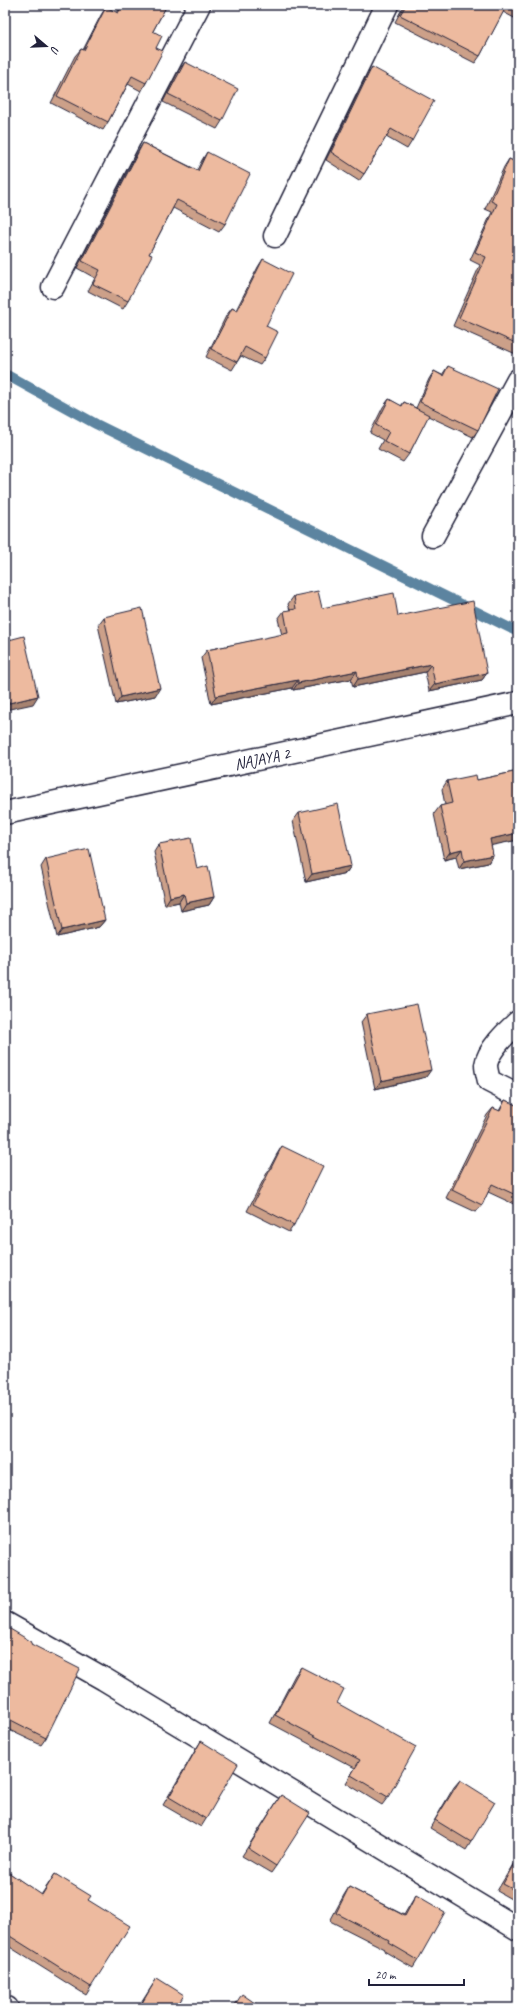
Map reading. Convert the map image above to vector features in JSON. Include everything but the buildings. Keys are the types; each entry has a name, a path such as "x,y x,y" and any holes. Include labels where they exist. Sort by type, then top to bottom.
{"street":[{"path":"53,287 199,5"},
{"path":"275,236 387,5"},
{"path":"433,536 518,380"},
{"name":"NAJAYA 2","path":"5,813 518,703"},
{"path":"518,1022 505,1034 488,1058 486,1067 489,1081 518,1096"},
{"path":"5,1623 104,1679 518,1929"}],"waterway":[{"path":"5,374 96,424 518,632"}]}
